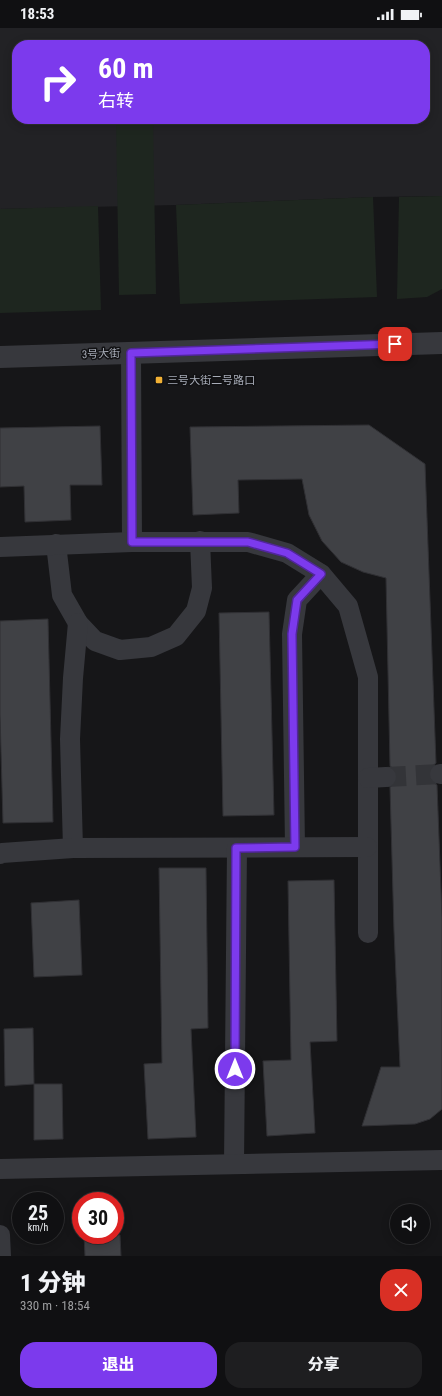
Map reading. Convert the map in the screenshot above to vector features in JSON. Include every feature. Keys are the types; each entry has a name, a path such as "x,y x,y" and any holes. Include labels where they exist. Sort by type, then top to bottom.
{"street":[{"name":"3号大街","path":"0,357 442,343"},
{"path":"131,353 132,542"},
{"path":"56,544 62,595 78,623 95,641 120,650 151,647 176,636 196,612 202,588 200,541"},
{"path":"0,547 132,542 248,542 287,553 321,574 348,606 368,677 377,777 367,847 368,933"},
{"path":"295,847 292,634 297,600 321,574"},
{"path":"73,848 70,739 73,678 78,623"},
{"path":"0,854 73,848 367,847"},
{"path":"234,1164 236,848"},
{"path":"0,1169 442,1160"},
{"path":"0,1235 2,1256"}],"shaded area":[{"path":"0,28 442,28 442,196 373,197 176,205 0,209"},
{"path":"116,124 153,124 156,294 119,295"},
{"path":"442,196 442,289 427,297 397,299 399,197"},
{"path":"373,197 377,297 180,304 176,205"},
{"path":"98,206 101,310 0,313 0,209"}],"building":[{"path":"369,425 425,464 436,763 430,768 429,774 430,780 437,785 442,917 442,1109 430,1119 415,1124 362,1126 381,1067 400,1067 390,787 396,783 397,777 395,770 390,766 386,578 363,572 341,562 322,541 309,515 302,479 238,480 239,513 193,515 190,427"},
{"path":"100,426 102,485 70,485 71,520 25,522 24,486 0,487 0,428"},
{"path":"269,612 274,815 223,816 219,613"},
{"path":"48,619 53,822 3,823 0,715 0,621"},
{"path":"159,868 206,868 208,1028 191,1029 196,1137 148,1139 144,1064 162,1063"},
{"path":"334,880 337,1041 310,1042 315,1133 267,1136 263,1061 291,1060 288,881"},
{"path":"79,900 82,975 34,977 31,903"},
{"path":"33,1028 34,1084 5,1086 4,1029"},
{"path":"34,1084 62,1084 63,1139 34,1140"},
{"path":"84,1244 120,1244 121,1256 85,1256"}],"tunnel":[{"path":"386,777 440,774"}],"place":[{"name":"三号大街二号路口","path":"159,380"}],"route":[{"path":"235,1069 236,848 295,847 292,634 297,600 321,574 287,553 248,542 132,542 131,353 395,344"}]}
